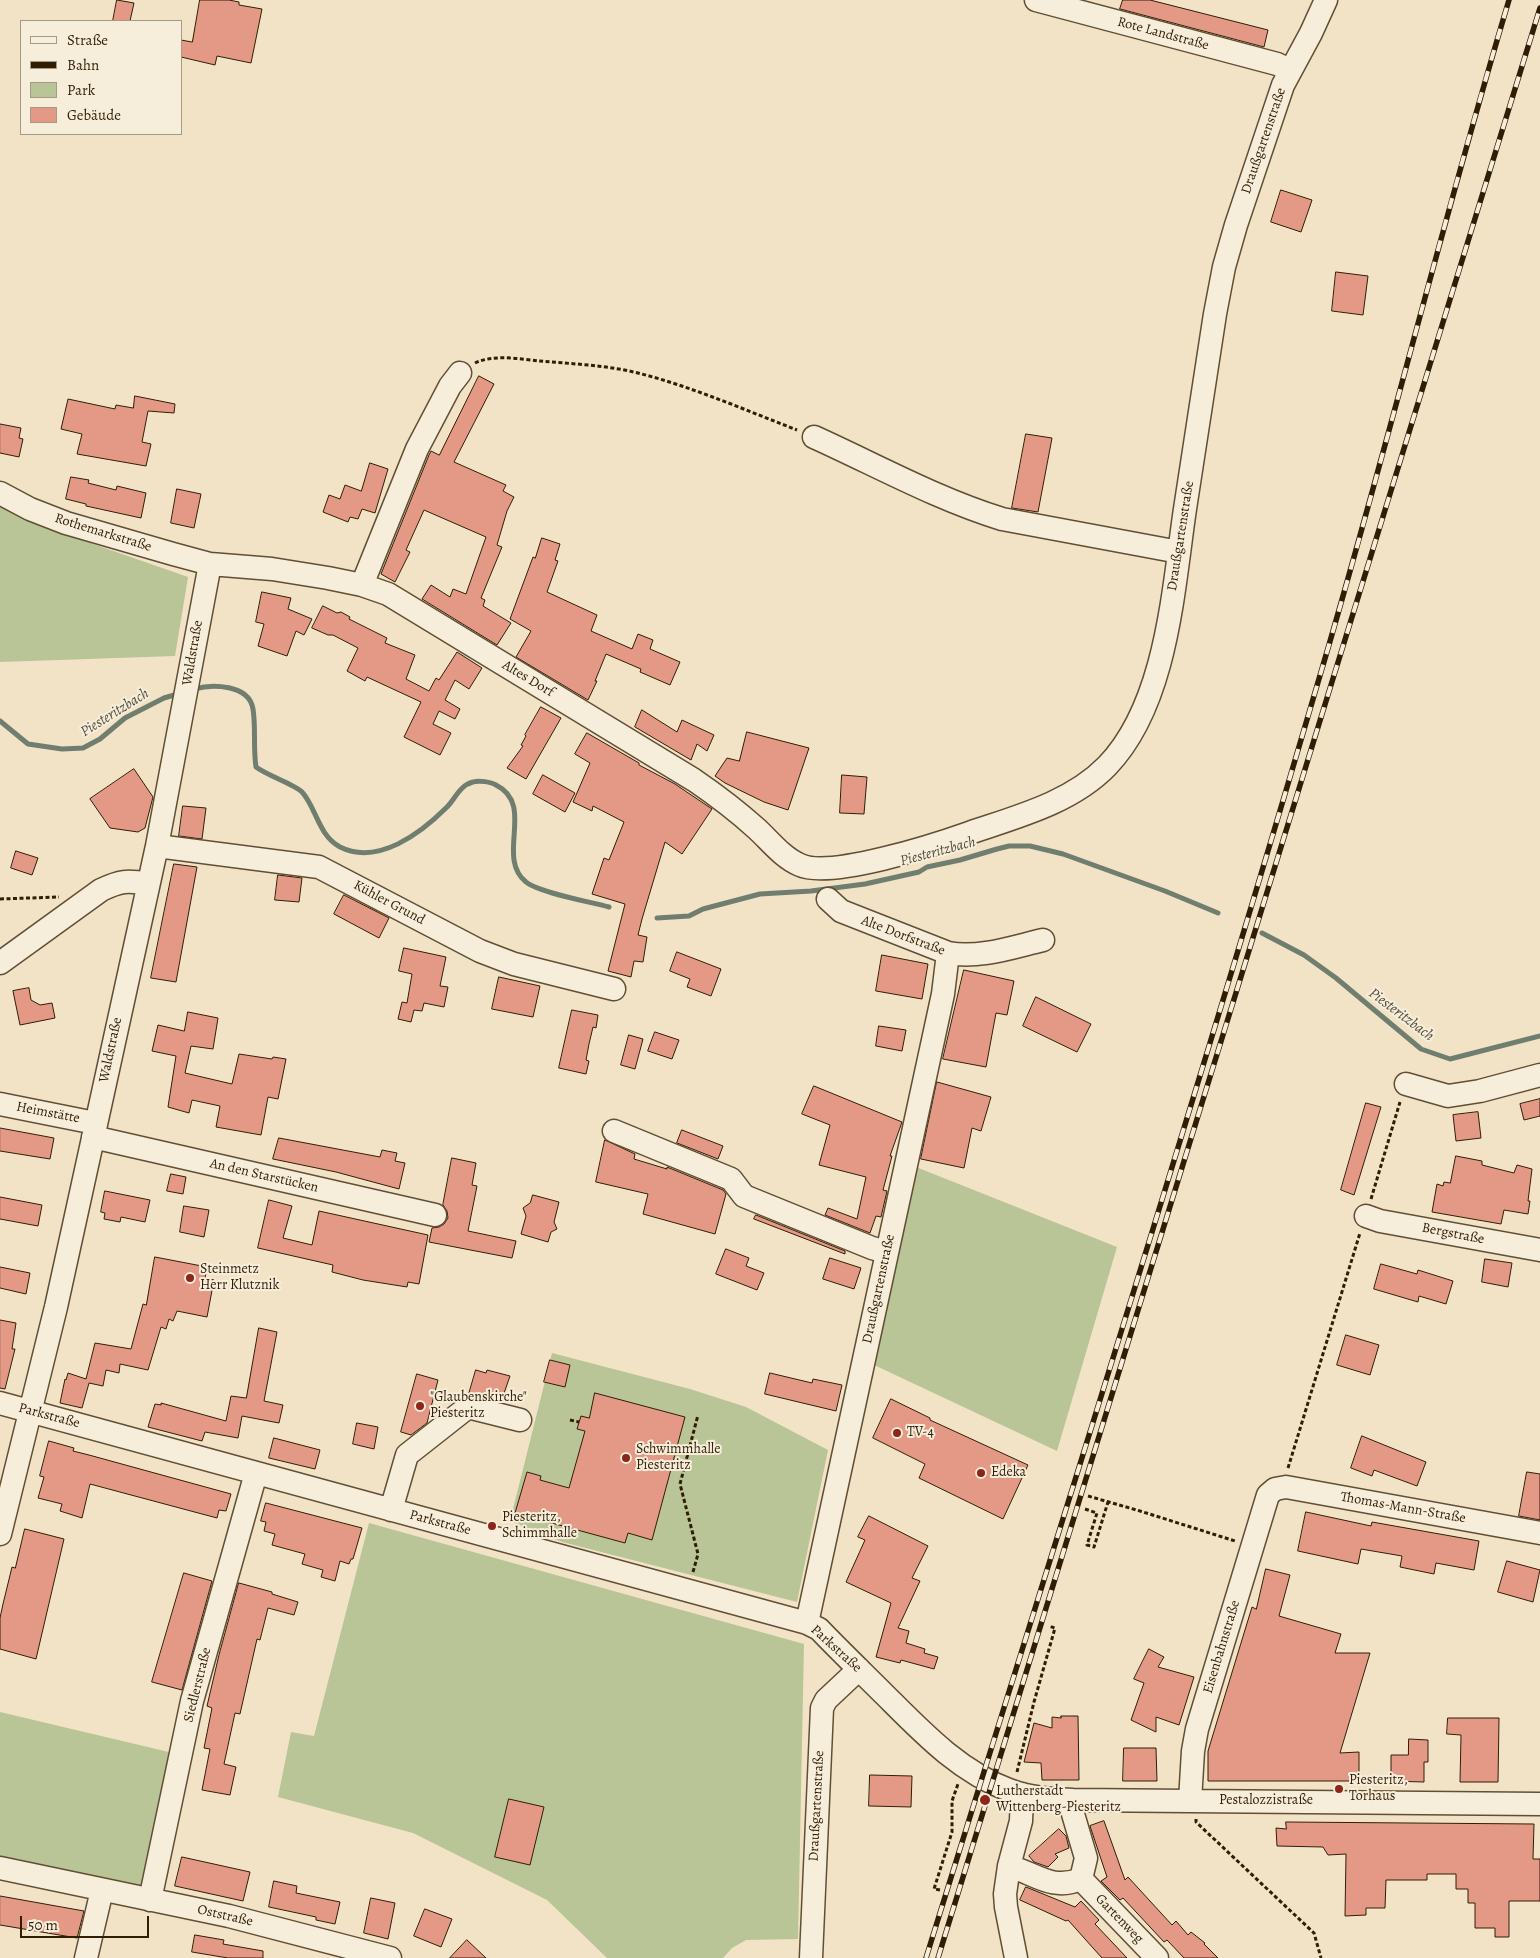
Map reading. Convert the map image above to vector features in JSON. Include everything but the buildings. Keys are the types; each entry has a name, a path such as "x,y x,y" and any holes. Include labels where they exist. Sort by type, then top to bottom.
{"street":[{"name":"Rote Landstraße","path":"1036,0 1277,64 1290,70"},
{"name":"Draußgartenstraße","path":"814,869 890,857 961,836 1045,806 1094,778 1119,750 1149,694 1167,631 1215,314 1224,267 1250,181 1290,70 1311,33 1326,0"},
{"path":"362,585 417,448 450,386 460,373"},
{"path":"814,436 976,511 1002,519 1178,552"},
{"name":"Rothemarkstraße","path":"0,493 30,509 66,523 210,564"},
{"name":"Altes Dorf","path":"210,564 272,569 362,585 388,594 672,765 713,792 738,812 793,862 814,869"},
{"name":"Waldstraße","path":"0,1534 31,1412 157,846 210,564"},
{"name":"Kühler Grund","path":"157,846 319,867 480,951 500,959 614,989"},
{"path":"0,963 101,890 118,882 131,881 148,884"},
{"name":"Alte Dorfstraße","path":"828,899 841,912 948,954 962,956 978,954 1043,940"},
{"name":"Draußgartenstraße","path":"807,1623 943,994 948,954"},
{"path":"1406,1084 1432,1092 1455,1095 1480,1091 1540,1075"},
{"name":"Heimstätte","path":"0,1104 94,1130"},
{"name":"An den Starstücken","path":"94,1130 435,1215"},
{"path":"614,1131 730,1179 744,1196 872,1248 887,1252"},
{"name":"Bergstraße","path":"1366,1216 1380,1221 1540,1250"},
{"name":"Parkstraße","path":"0,1403 807,1623 818,1630 922,1732 957,1761"},
{"path":"391,1510 407,1454 468,1406 520,1420"},
{"name":"Siedlerstraße","path":"150,1900 192,1701 256,1473"},
{"name":"Thomas-Mann-Straße","path":"1277,1491 1540,1533"},
{"name":"Eisenbahnstraße","path":"1193,1801 1193,1751 1197,1729 1253,1546 1277,1491"},
{"name":"Draußgartenstraße","path":"810,1958 822,1708 826,1700 859,1669"},
{"name":"Pestalozzistraße","path":"957,1761 992,1783 1022,1794 1051,1799 1540,1804"},
{"path":"1016,1958 1006,1907 1006,1880 1020,1827 1022,1794"},
{"path":"1009,1866 1060,1885 1080,1879 1085,1870 1086,1858 1073,1814 1073,1800"},
{"name":"Oststraße","path":"0,1868 229,1916 390,1958"},
{"name":"Gartenweg","path":"1080,1879 1158,1958"},
{"path":"86,1958 102,1890"}],"path":[{"path":"460,373 478,361 492,359 604,366 638,373 691,390 814,436"},
{"path":"0,899 65,897 73,900 78,906"},
{"path":"1277,1491 1288,1463 1406,1084"},
{"path":"693,1572 698,1554 680,1484 698,1415"},
{"path":"570,1420 579,1422"},
{"path":"1088,1496 1253,1546"},
{"path":"1084,1509 1096,1512 1087,1545 1094,1547 1108,1502"},
{"path":"1022,1794 1017,1772 1055,1628 1049,1626"},
{"path":"940,1890 934,1888 952,1832 952,1801 957,1761"},
{"path":"1193,1801 1196,1822 1314,1933 1321,1958"}],"green space":[{"path":"0,504 39,525 188,577 175,656 0,662"},
{"path":"916,1167 1117,1247 1057,1451 872,1364"},
{"path":"552,1353 690,1389 746,1407 828,1450 797,1602 562,1542 510,1521"},
{"path":"369,1523 804,1644 798,1939 746,1940 732,1948 723,1958 607,1958 547,1900 413,1833 278,1797 291,1732 314,1736"},
{"path":"0,1712 173,1753 144,1887 0,1858"}],"waterway":[{"name":"Piesteritzbach","path":"194,689 210,686 229,688 245,695 253,709 256,767 302,792 311,805 322,828 333,842 340,847 354,852 369,852 384,850 398,844 425,827 447,807 465,786 476,781 488,782 496,785 508,794 513,805 515,818 514,859 517,871 526,882 552,893 609,907"},
{"name":"Piesteritzbach","path":"0,721 28,744 62,749 83,748 100,739 125,718 164,698 181,693"},
{"name":"Piesteritzbach","path":"657,918 689,916 703,909 760,894 811,891 865,884 919,872 927,867 1009,846 1030,846 1063,854 1165,891 1218,913"},
{"name":"Piesteritzbach","path":"1262,933 1304,955 1336,978 1421,1049 1450,1059 1540,1036"}],"railway":[{"path":"926,1958 1126,1316 1273,833 1369,504 1484,84 1509,0"},
{"path":"938,1958 1540,8"}],"place":[{"name":"Steinmetz Herr Klutznik","path":"190,1278"},
{"name":"\"Glaubenskirche\" Piesteritz","path":"420,1406"},
{"name":"TV-4","path":"897,1433"},
{"name":"Schwimmhalle Piesteritz","path":"626,1458"},
{"name":"Edeka","path":"981,1473"},
{"name":"Piesteritz, Schimmhalle","path":"492,1526"},
{"name":"Piesteritz, Torhaus","path":"1339,1789"},
{"name":"Lutherstadt Wittenberg-Piesteritz","path":"985,1800"}]}
